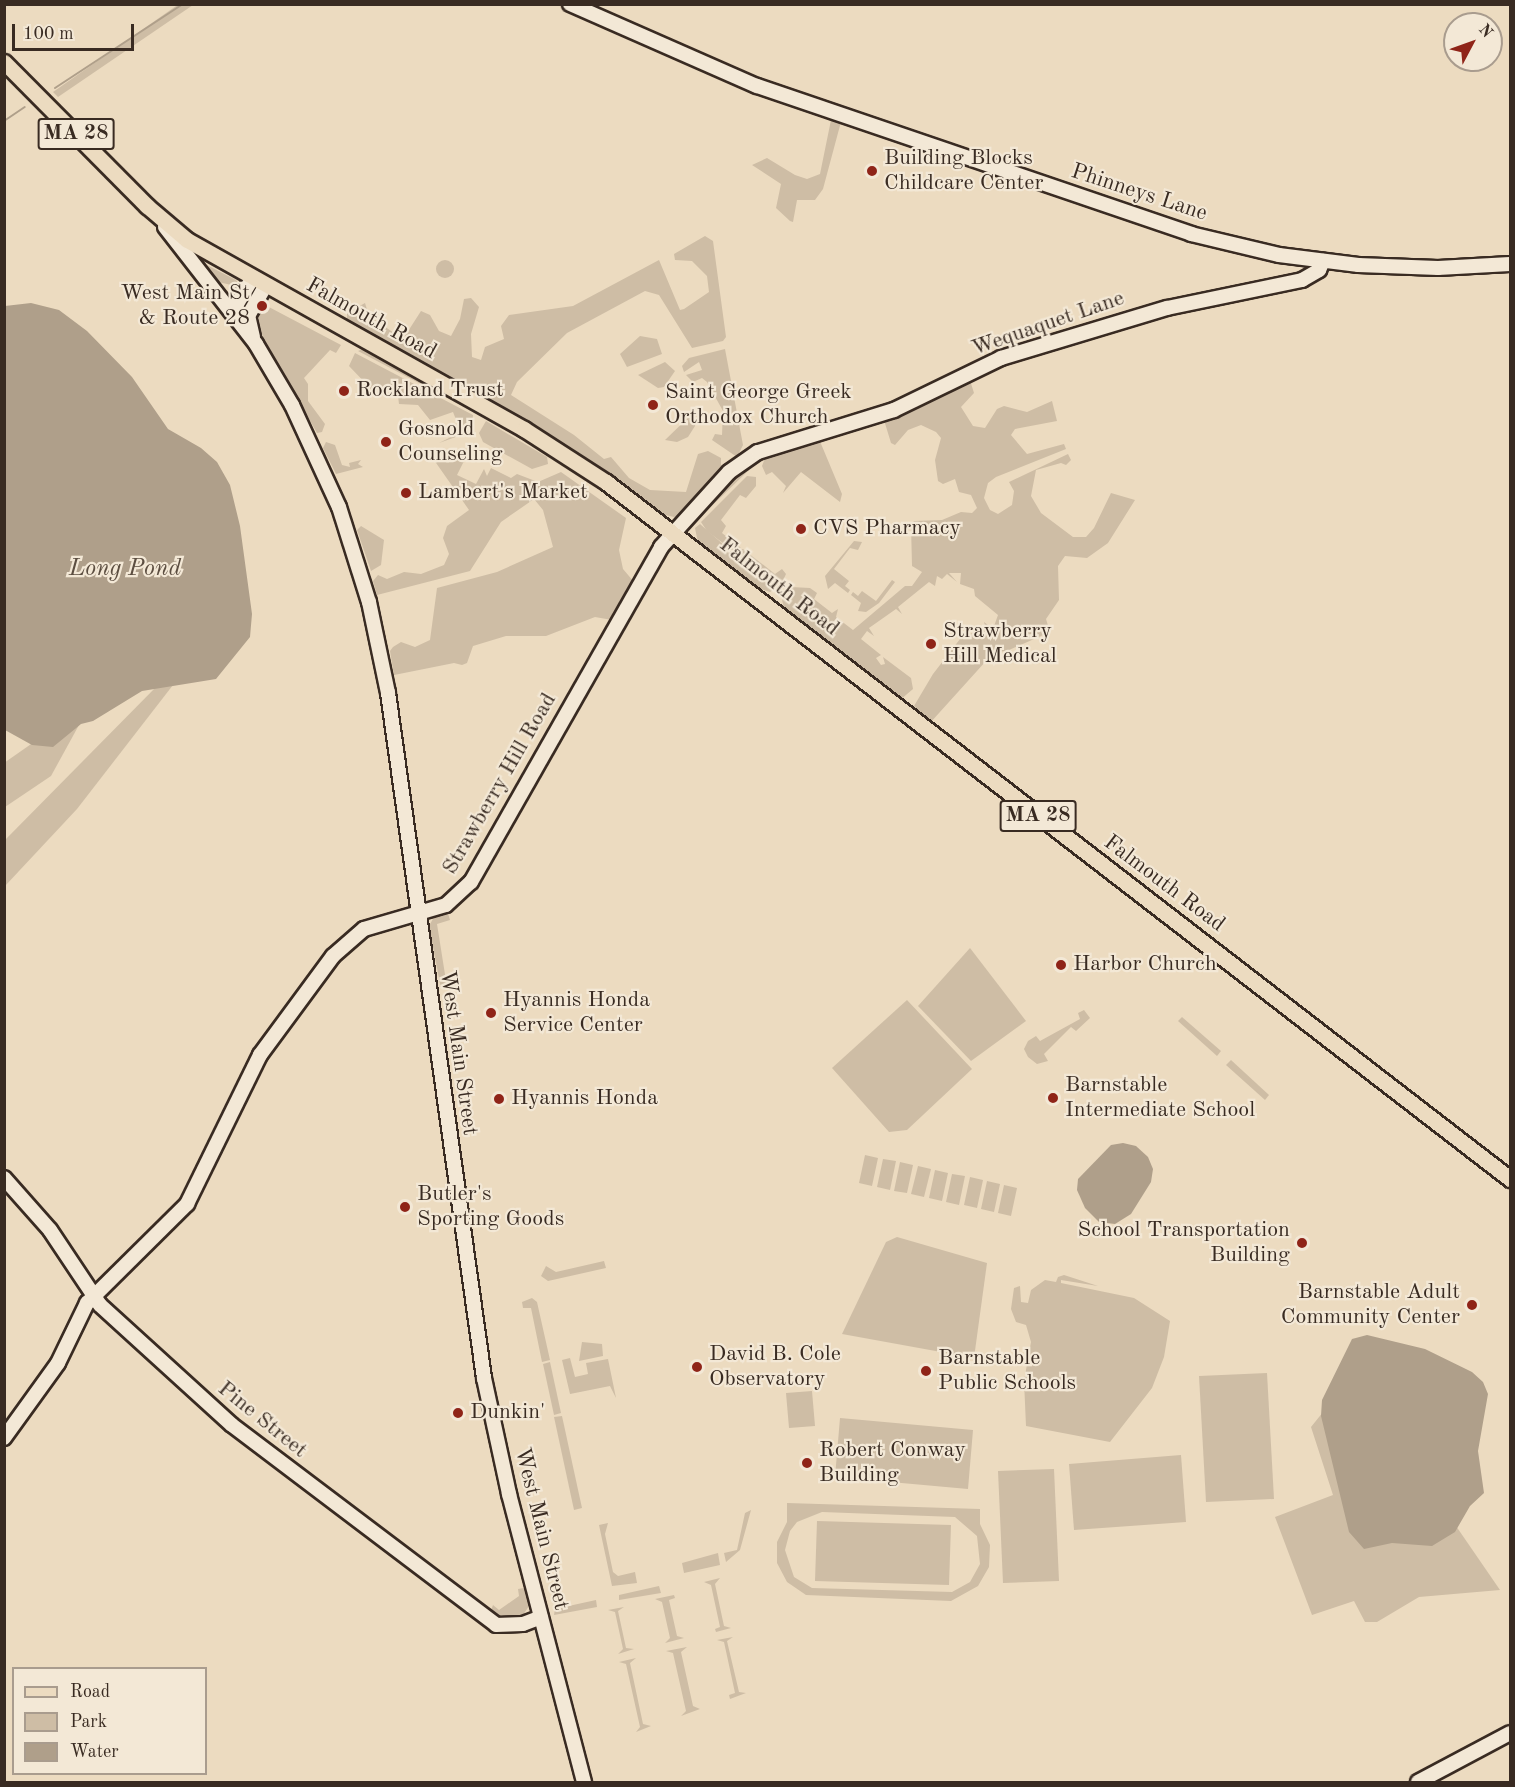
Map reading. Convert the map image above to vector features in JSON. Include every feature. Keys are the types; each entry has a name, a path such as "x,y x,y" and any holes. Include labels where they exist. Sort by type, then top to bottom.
{"main road":[{"name":"Phinneys Lane","path":"570,4 707,67 855,120 1191,234 1323,261 1414,268 1510,264"},
{"name":"Falmouth Road","path":"4,62 147,206 187,240 259,283 524,429 606,482 674,532 1510,1179"},
{"name":"West Main Street","path":"147,206 256,344 311,443 342,516 362,578 385,673 484,1378 541,1617 584,1782"},
{"name":"Wequaquet Lane","path":"753,455 900,408 978,368 1029,349 1167,308 1302,280 1319,270 1323,261"},
{"name":"West Main Street","path":"256,344 248,316 259,283"},
{"path":"235,316 237,304 259,283"},
{"name":"Strawberry Hill Road","path":"4,1438 58,1363 93,1297 187,1204 260,1055 333,956 364,929 446,904 471,882 659,550 723,478 753,455"},
{"name":"Pine Street","path":"4,1178 50,1230 93,1297 232,1425 489,1621 502,1627 541,1617"},
{"path":"1418,1782 1510,1733"}],"green space":[{"path":"179,4 193,5 58,97 53,92"},
{"path":"832,115 842,118 823,189 815,200 797,200 793,222 790,221 776,208 781,184 752,165 767,158 795,175 807,179 820,174"},
{"path":"705,236 713,241 726,337 723,341 692,348 659,295 645,291 567,333 517,382 511,395 574,435 604,459 611,457 629,478 650,490 686,492 698,454 708,451 721,458 721,474 683,514 674,517 661,514 559,441 347,323 347,313 365,303 369,316 403,339 421,311 430,315 439,331 451,336 460,319 464,299 471,298 479,307 471,334 472,357 481,360 485,347 504,339 501,326 509,315 573,306 659,260 680,310 684,309 709,292 707,276 692,261 675,260 674,254"},
{"path":"445,260 451,263 454,269 451,275 445,278 439,275 436,269 439,263"},
{"path":"199,261 236,280 240,287 214,281"},
{"path":"267,306 341,345 336,353 330,350 304,378 308,384 308,401 325,424 322,432 317,433 258,328 259,314"},
{"path":"640,336 657,339 662,354 627,367 620,354"},
{"path":"363,349 463,403 472,411 358,351"},
{"path":"725,349 743,445 737,457 712,440 715,434 722,435 723,411 707,382 702,378 693,382 686,375 702,370 699,362 684,372 682,366 689,358"},
{"path":"355,353 473,415 472,426 464,434 439,443 461,432 453,412 430,420 418,405 399,404 398,396 377,384 371,389 349,366"},
{"path":"665,362 675,371 664,387 658,388 638,375"},
{"path":"969,377 974,393 961,407 973,426 985,428 997,409 1004,406 1027,412 1052,401 1057,421 1015,429 1011,435 1027,454 1064,444 1066,449 996,477 988,483 984,498 990,510 998,514 1012,505 1014,491 1009,482 1068,454 1071,460 1066,465 1061,463 1036,470 1031,496 1041,513 1073,537 1086,537 1094,528 1111,493 1135,500 1108,543 1087,558 1065,556 1058,566 1059,600 1046,619 1050,632 1009,650 986,655 986,661 930,723 914,706 933,674 967,630 970,634 986,629 984,622 993,629 998,615 975,596 974,589 960,584 961,573 949,573 957,582 947,574 942,579 937,576 935,586 929,582 898,607 902,614 896,609 869,628 874,636 867,631 861,639 881,655 876,658 881,665 885,664 883,657 911,678 913,689 900,700 784,608 782,600 791,587 810,588 817,593 814,599 832,613 838,609 836,617 853,630 905,586 912,586 922,572 912,566 911,525 914,521 942,520 961,512 972,513 977,508 971,495 959,492 955,479 943,484 938,481 935,460 941,438 936,432 921,425 908,430 895,445 891,443 884,420"},
{"path":"695,411 695,426 688,437 677,442 665,440"},
{"path":"486,421 547,457 548,464 532,469 483,442 479,433"},
{"path":"819,439 842,494 840,502 801,472 783,493 786,486 772,472 766,475 762,466 767,453"},
{"path":"326,442 335,445 342,465 350,467 349,463 361,460 358,464 363,467 336,474 323,448"},
{"path":"450,450 465,459 457,475 476,484 484,469 487,476 491,468 511,478 517,474 538,482 561,472 626,518 619,550 623,569 634,582 612,620 595,617 546,636 506,636 473,646 467,663 462,665 454,663 394,675 390,651 393,647 401,642 415,647 430,640 437,588 497,572 553,547 543,510 534,499 501,522 470,571 377,595 373,581 378,575 387,579 404,572 421,574 444,565 449,554 443,538 447,526 469,510 434,460"},
{"path":"744,469 749,470 693,524 727,481"},
{"path":"747,476 756,477 756,486 746,498 740,495 721,520 726,526 722,533 741,548 732,550 707,531 701,522"},
{"path":"700,524 732,552 743,549 775,574 782,569 786,574 781,585 770,592 757,588 698,543 695,528"},
{"path":"361,526 384,540 381,565 371,571 357,530"},
{"path":"854,541 862,542 858,550 850,548 834,569 849,581 845,586 850,590 848,593 835,583 828,589 825,576"},
{"path":"892,580 895,582 879,603 866,612 858,611 861,603 851,595 853,592 858,596 862,591 876,601"},
{"path":"173,685 77,809 5,886 5,840 157,686"},
{"path":"76,720 79,725 51,776 5,807 4,763 34,742"},
{"path":"447,910 450,920 437,924 447,987 441,989 429,926 434,917"},
{"path":"970,948 1026,1021 971,1061 918,1006"},
{"path":"907,1000 972,1069 907,1130 889,1132 832,1068"},
{"path":"1084,1010 1090,1018 1076,1031 1071,1027 1044,1054 1048,1061 1037,1064 1028,1057 1024,1049 1028,1041 1036,1036 1040,1041 1080,1019 1078,1013"},
{"path":"1182,1017 1221,1051 1217,1056 1178,1021"},
{"path":"1231,1060 1269,1095 1265,1100 1226,1065"},
{"path":"865,1155 878,1158 872,1186 859,1183"},
{"path":"883,1159 896,1161 890,1190 877,1187"},
{"path":"900,1162 913,1165 907,1193 894,1191"},
{"path":"918,1166 931,1169 924,1197 911,1194"},
{"path":"935,1170 948,1173 942,1201 929,1198"},
{"path":"952,1174 965,1176 959,1205 946,1202"},
{"path":"970,1177 983,1180 977,1208 964,1205"},
{"path":"987,1181 1000,1184 994,1212 981,1209"},
{"path":"1004,1185 1017,1188 1011,1216 998,1213"},
{"path":"897,1237 987,1263 974,1358 842,1334 886,1242"},
{"path":"604,1261 606,1268 548,1281 541,1276 546,1266 556,1272"},
{"path":"1064,1275 1098,1286 1061,1280 1061,1283 1134,1298 1170,1321 1164,1357 1152,1388 1110,1442 1026,1426 1024,1381 1031,1342 1026,1325 1016,1322 1011,1309 1014,1288 1020,1286 1021,1302 1028,1303 1031,1290 1045,1280 1056,1282 1058,1277"},
{"path":"532,1298 537,1302 550,1360 542,1362 531,1308 523,1308 522,1302"},
{"path":"1381,1340 1445,1510 1500,1590 1419,1597 1377,1622 1365,1622 1354,1601 1312,1615 1275,1517 1333,1495 1311,1427"},
{"path":"582,1342 602,1344 603,1356 579,1361"},
{"path":"570,1358 575,1377 588,1374 586,1363 608,1359 616,1398 610,1386 570,1394 562,1360"},
{"path":"550,1362 561,1413 554,1415 543,1364"},
{"path":"1267,1373 1274,1499 1206,1502 1199,1376"},
{"path":"812,1391 815,1426 789,1428 786,1393"},
{"path":"562,1416 582,1508 574,1510 554,1417"},
{"path":"840,1418 973,1430 968,1489 835,1477"},
{"path":"1181,1455 1186,1522 1074,1530 1069,1464"},
{"path":"1054,1469 1059,1581 1003,1583 998,1471"},
{"path":"787,1503 980,1509 980,1524 990,1545 989,1567 978,1586 951,1601 806,1595 787,1582 777,1563 777,1542 787,1522","holes":["822,1512 955,1517 977,1536 980,1564 970,1582 952,1592 812,1588 794,1577 785,1550 790,1531 797,1522"]},
{"path":"751,1510 740,1550 726,1562 724,1553 737,1550 745,1513"},
{"path":"817,1521 951,1525 949,1585 815,1581"},
{"path":"608,1523 605,1534 613,1572 618,1576 635,1572 637,1583 612,1586 599,1525"},
{"path":"718,1553 720,1565 684,1573 682,1563"},
{"path":"720,1578 715,1584 724,1626 731,1628 716,1632 715,1629 720,1627 711,1585 704,1582"},
{"path":"659,1586 661,1593 619,1600 619,1595"},
{"path":"524,1588 529,1606 523,1615 499,1620 490,1613 493,1605 499,1610 519,1596 518,1589"},
{"path":"674,1595 675,1598 669,1600 677,1636 684,1638 665,1643 670,1638 662,1602 655,1599"},
{"path":"596,1600 597,1607 554,1615 555,1609"},
{"path":"624,1607 618,1611 626,1648 634,1649 618,1654 623,1649 615,1612 608,1610"},
{"path":"733,1637 727,1641 739,1692 746,1693 730,1699 729,1695 735,1693 724,1642 717,1640"},
{"path":"687,1647 681,1652 693,1706 700,1709 681,1716 686,1711 673,1653 666,1651"},
{"path":"636,1658 630,1663 643,1724 651,1726 636,1732 640,1727 626,1664 619,1662"}],"water":[{"name":"Long Pond","path":"31,303 59,310 87,331 132,377 168,429 201,448 217,462 230,485 240,526 252,614 250,637 216,679 142,691 93,721 81,724 53,747 32,745 5,730 5,306"},
{"path":"1123,1143 1136,1146 1148,1157 1153,1169 1151,1182 1131,1214 1115,1224 1099,1222 1085,1208 1077,1190 1078,1179 1111,1145"},
{"path":"1367,1335 1425,1349 1472,1372 1483,1382 1488,1394 1478,1451 1484,1493 1470,1506 1455,1532 1432,1546 1392,1543 1364,1549 1349,1532 1321,1416 1322,1400 1352,1339"}],"waterway":[{"path":"55,88 183,4"},
{"path":"4,121 25,107"}],"place":[{"name":"Building Blocks Childcare Center","path":"872,171"},
{"name":"West Main St & Route 28","path":"262,306"},
{"name":"Rockland Trust","path":"344,391"},
{"name":"Saint George Greek Orthodox Church","path":"653,405"},
{"name":"Gosnold Counseling","path":"386,442"},
{"name":"Lambert's Market","path":"406,493"},
{"name":"CVS Pharmacy","path":"801,529"},
{"name":"Strawberry Hill Medical","path":"931,644"},
{"name":"Harbor Church","path":"1061,965"},
{"name":"Hyannis Honda Service Center","path":"491,1013"},
{"name":"Barnstable Intermediate School","path":"1053,1098"},
{"name":"Hyannis Honda","path":"499,1099"},
{"name":"Butler's Sporting Goods","path":"405,1207"},
{"name":"School Transportation Building","path":"1302,1243"},
{"name":"Barnstable Adult Community Center","path":"1472,1305"},
{"name":"David B. Cole Observatory","path":"697,1367"},
{"name":"Barnstable Public Schools","path":"926,1371"},
{"name":"Dunkin'","path":"458,1413"},
{"name":"Robert Conway Building","path":"807,1463"}]}
